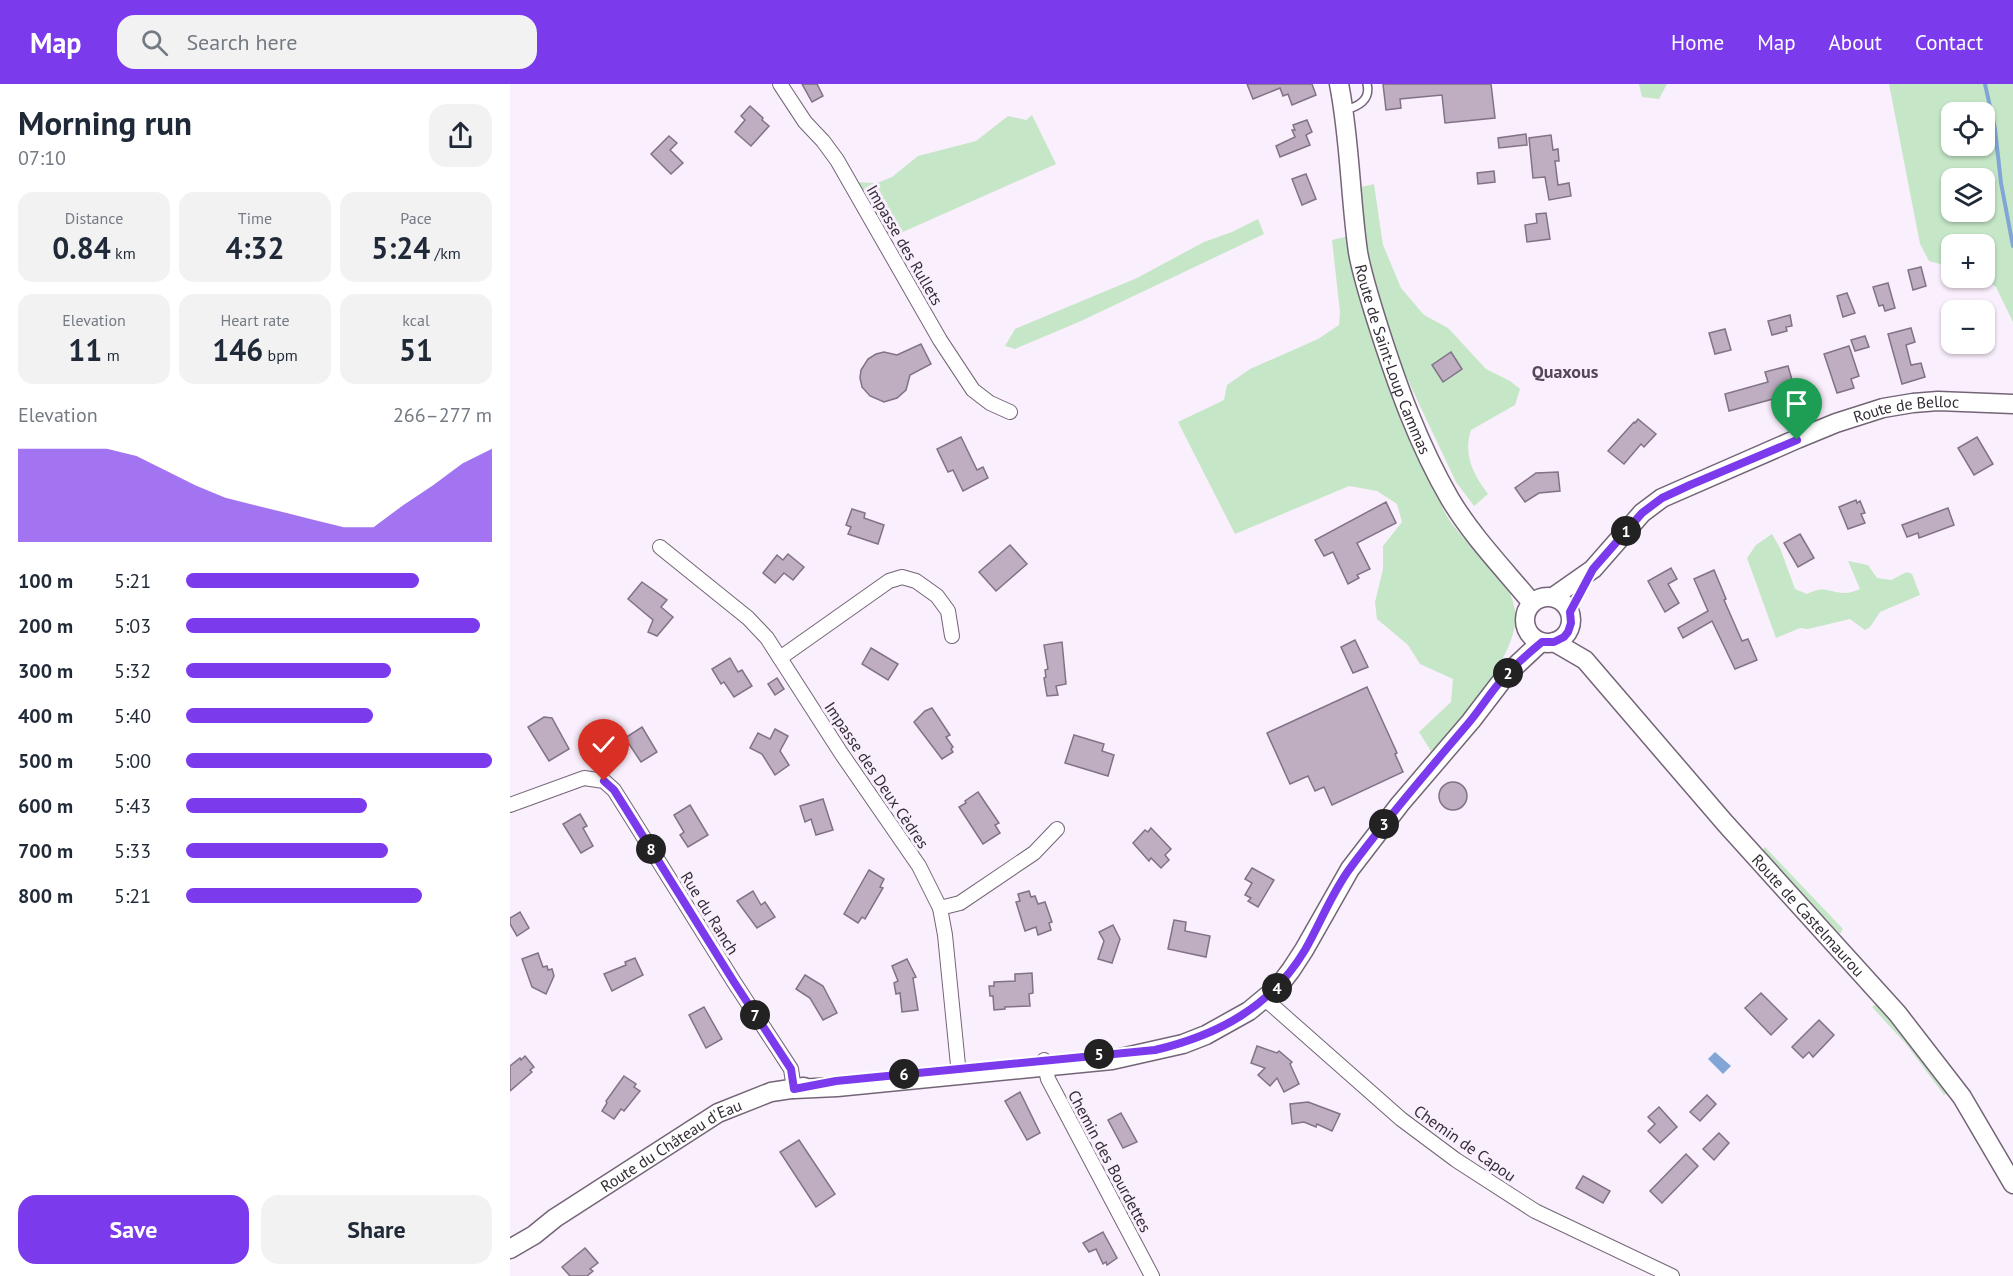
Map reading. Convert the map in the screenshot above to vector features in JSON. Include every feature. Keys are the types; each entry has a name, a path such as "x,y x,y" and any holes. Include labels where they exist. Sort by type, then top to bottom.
{"street":[{"name":"Impasse des Rullets","path":"780,84 805,122 837,160 940,340 973,390 990,403 1010,412"},
{"name":"Route de Saint-Loup Cammas","path":"1339,84 1344,110 1358,253 1380,332 1408,409 1430,461 1451,500 1532,603"},
{"name":"Route de Belloc","path":"1532,603 1546,596 1553,597 1593,569 1642,513 1662,498 1836,423 1883,408 1921,402 1970,401 2013,404"},
{"name":"Impasse des Deux Cèdres","path":"660,547 748,618 767,638 841,753 919,866 940,908 945,935 958,1072"},
{"name":"Route de Belloc","path":"1548,642 1564,637 1593,569"},
{"path":"780,658 889,580 902,577 916,581 937,596 948,612 952,636"},
{"path":"1553,597 1564,602 1570,619"},
{"path":"1532,603 1526,610 1524,620 1527,629 1530,635 1548,642"},
{"name":"Route de Castelmaurou","path":"1570,619 1585,660 1725,824 1904,1020 1962,1097 2013,1184"},
{"name":"Route du Château d'Eau","path":"510,1249 718,1113 755,1097 794,1089 837,1087 958,1072 1112,1060 1183,1044 1229,1023 1265,999 1278,987 1304,950 1350,869 1400,804 1471,721 1507,674 1527,629"},
{"name":"Route de Castelmaurou","path":"1548,642 1585,660"},
{"name":"Route du Château d'Eau","path":"1507,674 1548,642"},
{"name":"Rue du Ranch","path":"510,805 584,778 604,781 614,790 791,1069 794,1089"},
{"path":"940,908 960,903 970,897 1034,853 1057,829"},
{"name":"Chemin de Capou","path":"1265,999 1401,1119 1456,1160 1535,1211 1672,1276"},
{"name":"Chemin des Bourdettes","path":"1044,1064 1048,1079 1152,1276"},
{"name":"Route du Château d'Eau","path":"510,1237 555,1218"}],"lane":[{"path":"1344,110 1357,107 1366,99 1369,88 1367,84"}],"green space":[{"path":"1639,84 1667,84 1659,99 1642,97"},
{"path":"1889,84 2013,84 2013,322 1995,286 1995,234 1941,234 1941,264 1929,261 1920,244"},
{"path":"1032,115 1056,164 887,239 855,182 877,183 892,177 918,156 976,141 1008,116 1026,120"},
{"path":"1374,184 1383,245 1401,288 1424,315 1448,328 1486,369 1510,381 1520,389 1515,405 1471,430 1468,448 1471,464 1488,494 1474,506 1456,482 1396,355 1365,258 1361,187"},
{"path":"1258,219 1264,234 1081,321 1015,349 1005,346 1015,329 1137,278 1204,242"},
{"path":"1349,236 1412,432 1437,496 1452,524 1504,582 1515,610 1515,627 1499,666 1472,705 1432,753 1419,732 1451,702 1453,679 1420,664 1408,645 1377,619 1375,602 1383,569 1383,546 1402,522 1397,504 1377,491 1349,486 1235,534 1178,422 1224,400 1227,385 1250,369 1318,339 1339,325 1340,312 1332,240"},
{"path":"1772,534 1780,548 1795,589 1807,594 1822,589 1845,593 1860,589 1848,561 1868,565 1877,578 1891,580 1907,572 1912,574 1920,595 1880,612 1870,627 1865,630 1850,619 1808,629 1800,628 1776,638 1747,558 1756,545"},
{"path":"1765,847 1843,929 1840,934 1762,851"},
{"path":"1880,1004 1949,1091 1944,1095 1906,1044 1872,1007"}],"water":[{"path":"1715,1052 1731,1066 1723,1074 1708,1059"}],"building":[{"path":"802,84 817,84 823,96 812,102"},
{"path":"1247,84 1312,84 1316,95 1292,105 1288,94 1283,96 1280,88 1253,99"},
{"path":"1383,84 1491,84 1495,118 1445,123 1442,95 1400,99 1401,108 1386,110"},
{"path":"750,106 769,126 751,146 735,132 745,120 741,116"},
{"path":"1307,120 1312,132 1306,135 1310,145 1280,157 1276,146 1295,137 1292,130 1295,130 1293,125"},
{"path":"1526,134 1527,145 1499,148 1498,138"},
{"path":"1551,135 1553,150 1558,149 1559,161 1555,161 1558,185 1569,183 1571,196 1549,200 1545,177 1533,178 1529,138"},
{"path":"669,136 677,143 670,150 683,163 671,174 651,154"},
{"path":"1494,171 1495,182 1478,184 1477,173"},
{"path":"1306,174 1316,199 1302,205 1292,179"},
{"path":"1546,213 1550,239 1527,242 1525,225 1537,223 1536,214"},
{"path":"1921,267 1926,286 1913,290 1908,270"},
{"path":"1888,283 1895,308 1885,311 1883,305 1879,306 1873,287"},
{"path":"1847,293 1855,313 1843,317 1837,296"},
{"path":"1790,315 1792,326 1786,327 1787,331 1772,335 1768,321"},
{"path":"1911,328 1915,342 1906,345 1911,365 1921,363 1925,377 1902,384 1888,334"},
{"path":"1725,329 1731,350 1715,354 1709,333"},
{"path":"1865,336 1869,347 1855,351 1851,340"},
{"path":"921,344 931,364 910,375 906,390 897,398 884,402 870,396 862,387 861,370 868,359 884,352 897,355"},
{"path":"1849,346 1859,376 1851,379 1854,388 1837,393 1824,354"},
{"path":"1451,352 1462,369 1443,382 1432,365"},
{"path":"1788,366 1797,397 1774,403 1773,399 1729,411 1725,394 1768,382 1765,372"},
{"path":"1638,419 1656,434 1644,447 1641,444 1624,464 1608,451"},
{"path":"961,437 977,470 983,467 988,478 963,491 953,470 948,472 937,449"},
{"path":"1977,437 1993,464 1974,475 1958,448"},
{"path":"1558,472 1560,491 1539,493 1525,502 1515,488 1536,473"},
{"path":"1856,500 1857,503 1860,501 1865,513 1861,514 1865,523 1848,529 1839,507"},
{"path":"1386,502 1396,523 1357,543 1370,569 1357,575 1359,578 1348,584 1333,552 1324,556 1315,540"},
{"path":"1948,508 1954,525 1919,538 1918,533 1907,537 1902,525"},
{"path":"852,509 865,513 864,518 884,525 878,544 848,534 851,527 846,525"},
{"path":"1800,534 1814,558 1798,567 1784,543"},
{"path":"1010,545 1027,564 996,591 979,572"},
{"path":"788,554 804,567 793,580 784,573 775,583 763,573 777,555 783,560"},
{"path":"1671,568 1677,579 1668,584 1679,603 1665,612 1648,581"},
{"path":"1714,570 1742,641 1748,639 1757,660 1735,669 1712,621 1683,638 1678,628 1708,611 1694,579"},
{"path":"642,582 667,600 661,607 673,617 657,636 648,632 653,620 628,599"},
{"path":"1355,640 1368,667 1353,673 1341,647"},
{"path":"1062,642 1066,684 1056,686 1058,695 1047,696 1044,678 1046,677 1045,670 1048,669 1044,645"},
{"path":"871,648 898,664 888,680 862,664"},
{"path":"730,658 738,672 742,670 752,686 734,697 724,682 721,684 712,669"},
{"path":"777,678 784,689 775,695 768,684"},
{"path":"1367,687 1397,753 1395,754 1403,772 1332,805 1324,787 1315,791 1308,776 1290,784 1267,733"},
{"path":"932,708 950,735 946,737 953,747 951,749 953,752 942,759 914,722 925,711"},
{"path":"544,717 552,718 569,749 549,761 528,727"},
{"path":"642,727 657,752 641,762 625,738"},
{"path":"775,729 788,736 780,751 789,765 775,775 762,754 750,748 758,733 770,739"},
{"path":"1074,735 1104,744 1102,751 1114,755 1108,776 1065,763"},
{"path":"1453,782 1463,786 1467,796 1463,806 1453,810 1443,806 1439,796 1443,786"},
{"path":"978,792 999,823 995,825 1000,833 983,844 959,807"},
{"path":"823,799 833,830 816,835 811,819 805,822 800,806"},
{"path":"690,805 708,835 688,847 680,835 684,832 674,815"},
{"path":"580,814 587,826 583,828 593,846 581,853 563,824"},
{"path":"1151,828 1171,849 1165,855 1169,860 1161,868 1151,858 1149,861 1133,843 1145,830 1148,832"},
{"path":"1252,868 1274,880 1258,907 1248,901 1251,898 1245,895 1252,883 1245,879"},
{"path":"869,870 884,879 880,887 883,888 865,919 862,917 858,923 844,914"},
{"path":"753,891 761,905 765,902 775,917 757,928 737,901"},
{"path":"1029,891 1031,897 1035,896 1038,904 1045,902 1052,922 1049,923 1051,930 1038,935 1036,927 1025,931 1016,902 1020,901 1018,894"},
{"path":"520,912 529,928 517,936 510,924 510,918"},
{"path":"1174,920 1186,922 1185,931 1210,936 1206,957 1168,949"},
{"path":"1113,925 1120,939 1112,963 1098,959 1104,941 1099,932"},
{"path":"538,953 543,967 547,966 548,970 552,969 554,976 546,994 532,987 522,959"},
{"path":"635,958 643,975 612,991 604,974 626,965 625,962"},
{"path":"907,959 916,977 913,978 918,1010 902,1012 900,993 896,994 894,983 898,981 892,966"},
{"path":"1032,973 1033,993 1029,994 1030,1006 994,1010 993,996 990,996 989,986 994,986 994,982 1015,981 1015,974"},
{"path":"805,975 823,986 837,1013 823,1020 810,998 796,989"},
{"path":"1761,993 1787,1019 1771,1035 1745,1008"},
{"path":"704,1007 722,1039 706,1048 689,1015"},
{"path":"1819,1020 1834,1035 1813,1057 1809,1052 1803,1058 1792,1047"},
{"path":"1257,1046 1277,1053 1279,1051 1292,1062 1290,1064 1299,1084 1284,1092 1277,1078 1270,1086 1258,1075 1265,1068 1251,1063"},
{"path":"525,1056 534,1067 530,1070 532,1072 510,1091 510,1066"},
{"path":"624,1076 636,1084 634,1087 640,1091 624,1111 621,1109 614,1119 602,1111 606,1101"},
{"path":"1020,1092 1040,1133 1027,1140 1005,1101"},
{"path":"1707,1095 1716,1104 1700,1121 1690,1112"},
{"path":"1308,1102 1340,1114 1332,1131 1317,1124 1316,1127 1304,1122 1292,1124 1290,1104"},
{"path":"1659,1107 1677,1127 1660,1143 1648,1131 1655,1124 1648,1117"},
{"path":"1121,1113 1137,1142 1123,1148 1108,1120"},
{"path":"1719,1133 1729,1143 1714,1160 1703,1149"},
{"path":"799,1140 835,1194 816,1207 780,1152"},
{"path":"1686,1154 1698,1166 1662,1203 1650,1191"},
{"path":"1583,1176 1610,1191 1603,1203 1576,1188"},
{"path":"1103,1232 1117,1258 1107,1265 1106,1262 1103,1264 1096,1249 1089,1252 1083,1243"},
{"path":"585,1248 598,1263 590,1269 593,1271 587,1276 570,1276 562,1267"}],"waterway":[{"path":"1985,84 1995,129 2001,183 2013,246"}],"district":[{"name":"Quaxous","path":"1565,372"}],"route":[{"path":"604,781 614,790 791,1069 794,1089 836,1081 1155,1050 1183,1044 1206,1035 1249,1011 1278,987 1304,950 1350,869 1400,804 1471,721 1507,674 1542,642 1554,642 1564,637 1572,619 1570,612 1593,569 1642,513 1662,498 1797,440"}]}
